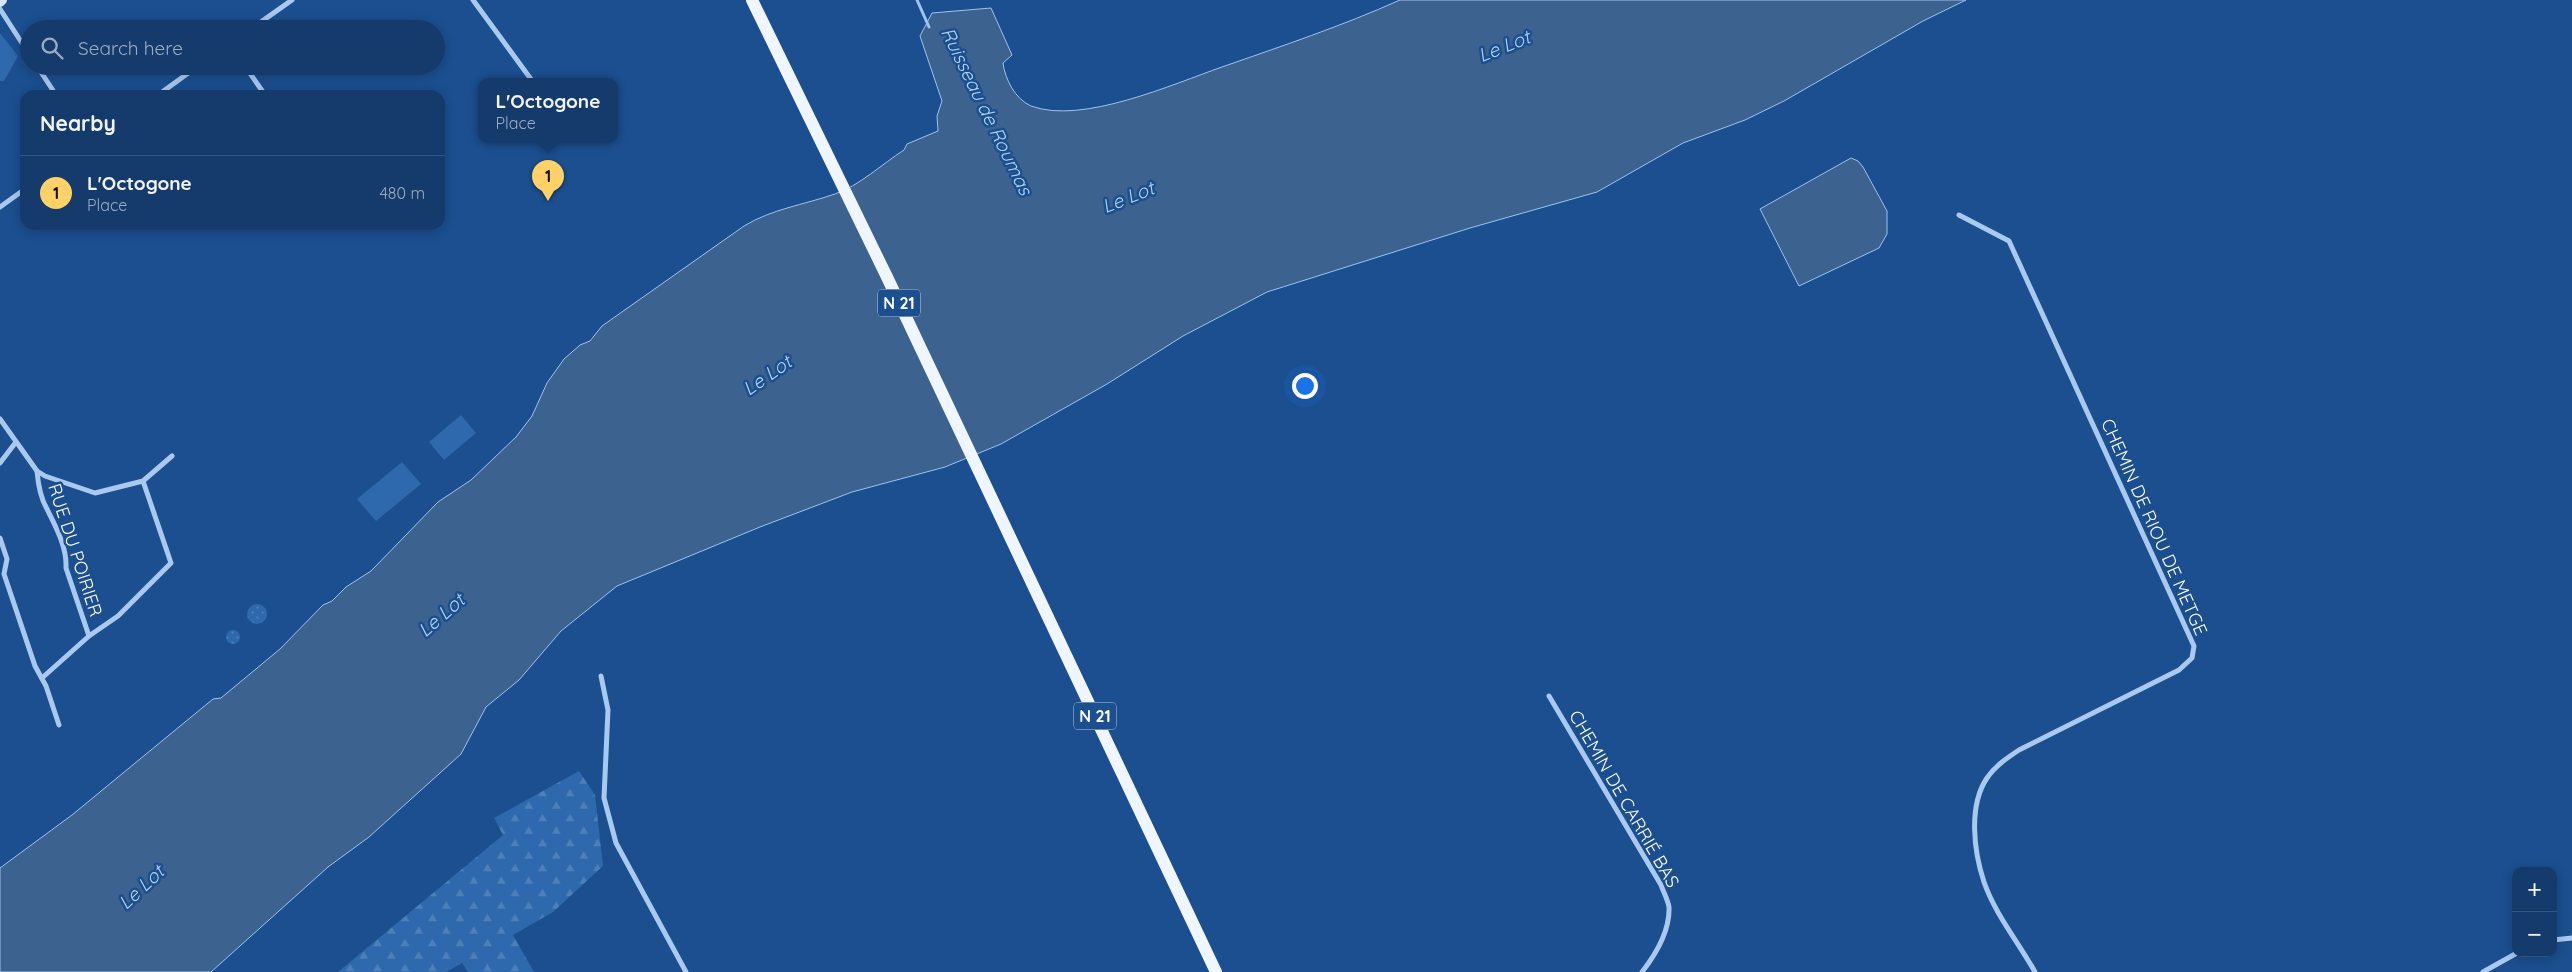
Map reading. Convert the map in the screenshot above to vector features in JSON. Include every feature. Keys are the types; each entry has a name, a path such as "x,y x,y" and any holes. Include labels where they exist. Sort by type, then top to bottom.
{"main road":[{"name":"N 21","path":"752,0 824,147 1216,972"}],"street":[{"path":"264,20 292,0"},
{"path":"473,0 530,78"},
{"path":"0,9 20,40"},
{"path":"43,75 53,90"},
{"path":"165,90 186,75"},
{"path":"251,75 262,90"},
{"path":"0,207 20,193"},
{"name":"CHEMIN DE RIOU DE METGE","path":"1959,215 2009,241 2194,646 2192,658 2178,670 2019,750 2001,763 1987,778 1978,803 1975,841 1984,883 1998,911 2035,972"},
{"path":"0,419 37,471 45,476 95,493 143,481 172,456"},
{"path":"0,463 16,442"},
{"name":"RUE DU POIRIER","path":"37,471 46,509 52,516 67,557 66,568 89,636"},
{"path":"42,678 89,636 118,616 171,563 143,481"},
{"path":"0,538 7,559 4,574 35,666 42,678 59,725"},
{"path":"601,676 608,710 604,798 608,821 620,851 686,972"},
{"name":"CHEMIN DE CARRIÉ BAS","path":"1549,696 1661,884 1669,906 1666,929 1651,960 1642,972"},
{"path":"2557,940 2572,938"},
{"path":"2483,972 2512,956"}],"green space":[{"path":"0,33 18,56 4,81 0,81"},
{"path":"461,415 476,433 444,460 429,442"},
{"path":"402,462 421,484 376,521 357,499"},
{"path":"257,604 264,607 267,614 264,621 257,624 250,621 247,614 250,607"},
{"path":"230,630 236,630 240,637 236,644 230,644 226,640 226,634"},
{"path":"579,771 595,795 603,866 553,912 513,935 534,972 468,972 462,963 446,972 338,972 503,835 494,818"}],"water":[{"name":"Le Lot","path":"1400,0 1966,0 1923,21 1784,101 1745,120 1683,143 1597,192 1470,228 1267,292 1183,336 1107,384 1001,444 945,467 852,492 760,527 617,586 561,631 519,680 486,707 461,754 369,837 328,867 211,972 0,972 0,868 72,815 213,699 221,698 280,649 323,605 332,601 346,587 371,571 438,502 471,480 516,437 532,416 547,383 564,359 580,345 590,341 602,326 744,226 777,211 844,190 862,180 904,150 907,144 938,131 937,116 942,101 920,36 932,13 991,8 1012,55 1003,63 1006,75 1020,99 1031,106 1052,110 1075,110 1127,100 1153,92 1334,27"},
{"path":"1851,158 1858,161 1863,167 1887,211 1887,234 1879,248 1799,286 1760,209"}],"waterway":[{"name":"Ruisseau de Roumas","path":"917,0 929,27"}],"place":[{"name":"L'Octogone","path":"548,201"}]}
